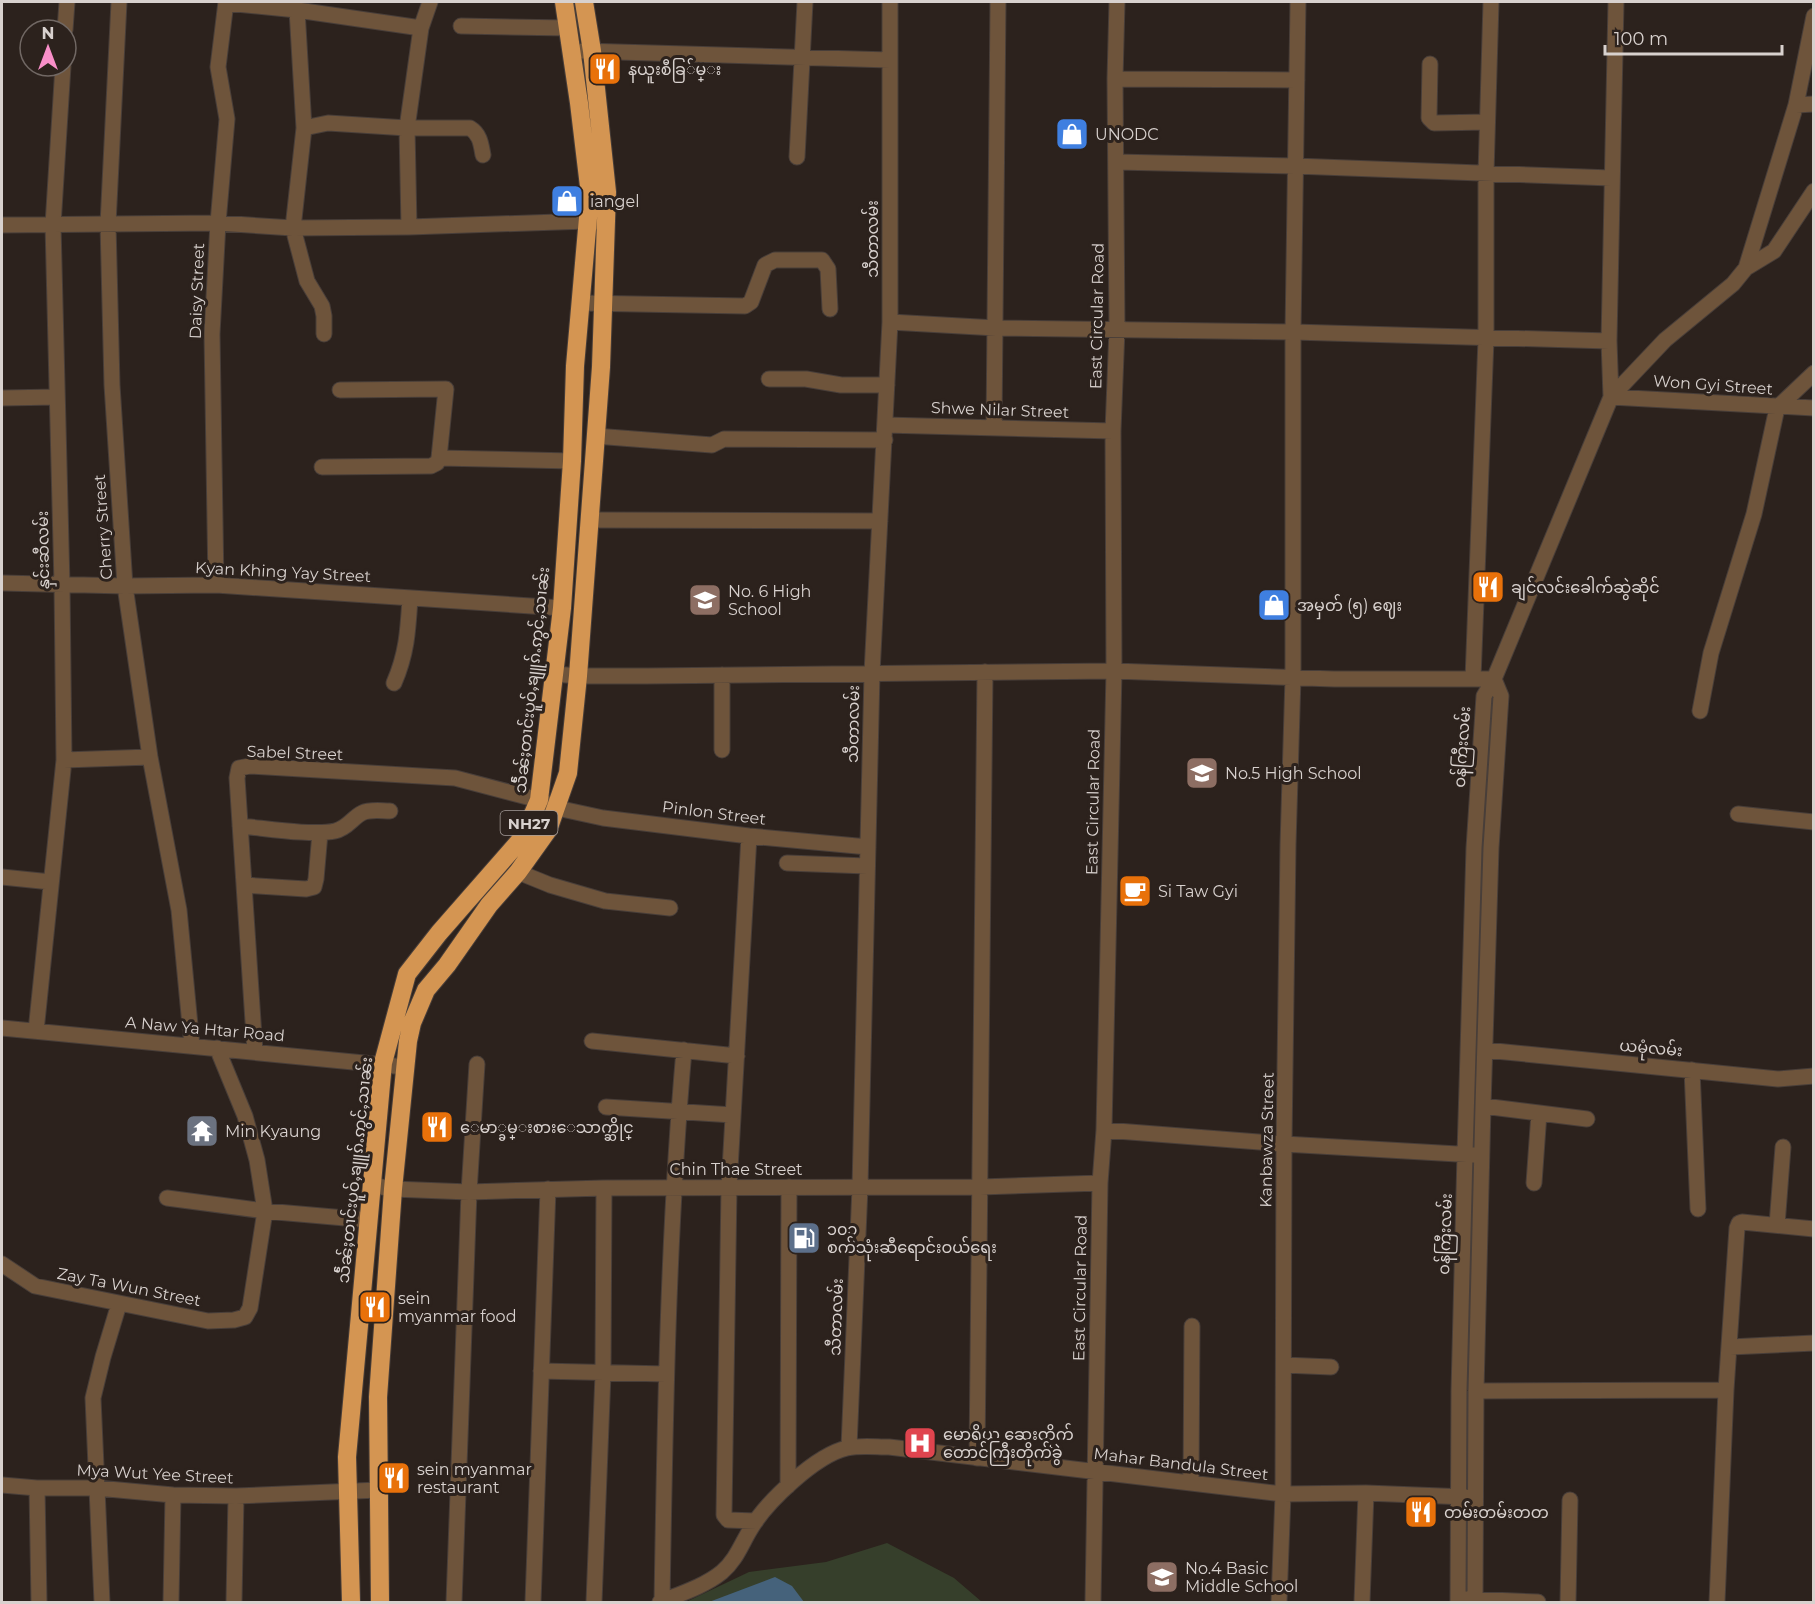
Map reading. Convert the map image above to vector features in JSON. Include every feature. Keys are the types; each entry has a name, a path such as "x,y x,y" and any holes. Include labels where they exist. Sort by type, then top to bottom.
{"highway":[{"name":"သဵႅၼ်ႈတၢင်းပူဝ်ႇၶျူၵ်ႉဢွင်ႇသၢၼ်း","path":"351,1602 347,1457 383,1064 407,974 439,933 523,837 539,801 562,608 572,460 575,366 590,195 564,2"},
{"name":"NH27","path":"380,1602 378,1397 393,1189 405,1067 412,1023 426,990 548,830 568,773 578,676 596,436 607,182 584,2"}],"street":[{"path":"66,18 67,2"},
{"name":"Cherry Street","path":"119,2 108,224 112,385 125,586 150,758 179,910 192,1046"},
{"path":"226,2 421,28"},
{"name":"Daisy Street","path":"216,585 212,334 227,119 218,67 226,2"},
{"path":"409,228 407,128 421,28 430,2"},
{"path":"797,157 805,2"},
{"name":"သီတာလမ်း","path":"849,1447 860,1187 872,672 890,322 890,2"},
{"path":"994,428 998,2"},
{"name":"East Circular Road","path":"1093,1602 1100,1184 1104,1130 1114,671 1113,431 1117,329 1115,79 1117,2"},
{"name":"Kanbawza Street","path":"1279,1602 1283,1494 1288,846 1293,677 1293,332 1298,2"},
{"path":"1473,679 1486,339 1486,174 1491,2"},
{"path":"1611,397 1609,341 1611,178 1616,2"},
{"path":"297,10 304,128 292,228 307,281 322,306 324,334"},
{"path":"1746,268 1796,105 1814,16"},
{"path":"461,26 568,28"},
{"path":"571,51 890,60"},
{"path":"1430,64 1429,118 1434,123 1487,122"},
{"name":"နှင်းဆီလမ်း","path":"36,1031 64,760 53,225 62,78"},
{"path":"1115,79 1297,80"},
{"path":"1796,105 1814,104"},
{"path":"304,128 328,123 407,128 470,128 479,136 483,155"},
{"path":"1116,162 1296,166 1611,178"},
{"path":"555,674 578,676 1114,671 1293,677 1494,679 1611,397 1665,340 1733,284 1746,268 1774,251 1814,191"},
{"path":"2,225 218,223 292,228 409,228 587,221 606,223"},
{"path":"580,303 744,306 751,302 765,265 775,260 822,260 828,269 830,309"},
{"path":"890,322 996,328 1293,332 1609,341"},
{"path":"1700,711 1711,652 1754,514 1778,408 1814,373"},
{"path":"769,379 806,379 842,385 887,385"},
{"path":"322,467 431,466 437,463 439,458 446,389 340,390"},
{"path":"2,398 57,397"},
{"name":"Won Gyi Street","path":"1611,397 1778,408 1814,408"},
{"name":"Shwe Nilar Street","path":"596,436 712,445 723,439 994,428 1113,431"},
{"path":"439,458 572,460"},
{"path":"589,520 880,521"},
{"name":"Kyan Khing Yay Street","path":"2,583 125,586 216,585 562,608"},
{"path":"394,683 403,662 407,643 410,598"},
{"path":"977,1458 985,672"},
{"path":"722,675 722,750"},
{"name":"ဝန်ကြီးလမ်း","path":"1475,1600 1474,1498 1483,1106 1491,848 1501,696 1494,679"},
{"name":"ဝန်ကြီးလမ်း","path":"1458,1600 1465,1155 1478,767 1484,696 1494,679"},
{"path":"64,760 150,758"},
{"name":"Sabel Street","path":"255,1052 237,778 239,768 250,766 455,778 557,808"},
{"name":"Pinlon Street","path":"557,808 603,818 749,836 868,847"},
{"path":"240,826 320,833 348,826 361,814 370,811 390,811"},
{"path":"1738,814 1814,822"},
{"path":"244,885 306,889 314,887 320,833"},
{"path":"749,836 729,1187 724,1515 728,1520 756,1521"},
{"path":"787,863 867,866"},
{"path":"518,872 550,885 605,901 670,908"},
{"path":"2,877 51,882"},
{"name":"A Naw Ya Htar Road","path":"2,1028 405,1067"},
{"path":"592,1041 737,1056"},
{"path":"217,1048 245,1116 257,1160 265,1211"},
{"path":"661,1602 673,1187 684,1050"},
{"name":"ယမုံလမ်း","path":"1485,1050 1778,1079 1814,1076"},
{"path":"454,1602 469,1192 477,1064"},
{"path":"1692,1070 1698,1209"},
{"path":"1483,1106 1587,1119"},
{"path":"606,1107 733,1115"},
{"path":"1534,1183 1539,1113"},
{"path":"1104,1130 1284,1144 1482,1155"},
{"path":"1776,1225 1783,1147"},
{"name":"Chin Thae Street","path":"371,1185 393,1189 469,1192 673,1187 980,1187 1100,1184"},
{"path":"788,1486 789,1187"},
{"path":"594,1602 603,1374 604,1188"},
{"path":"533,1602 548,1189"},
{"path":"167,1198 265,1211 368,1220"},
{"name":"Zay Ta Wun Street","path":"2,1264 35,1286 208,1321 234,1320 245,1317 250,1308 265,1211"},
{"path":"1717,1602 1726,1389 1739,1223 1814,1229"},
{"path":"102,1602 93,1398 119,1304"},
{"path":"1191,1484 1192,1326"},
{"path":"1730,1347 1814,1343"},
{"path":"1284,1365 1331,1367"},
{"path":"541,1371 666,1374"},
{"path":"1476,1391 1726,1389"},
{"name":"Mahar Bandula Street","path":"661,1602 723,1571 738,1556 766,1507 788,1486 828,1455 849,1447 889,1448 1283,1494 1366,1493 1474,1498"},
{"name":"Mya Wut Yee Street","path":"2,1485 37,1488 97,1488 173,1495 236,1496 379,1491"},
{"path":"37,1488 39,1602"},
{"path":"1362,1602 1366,1493"},
{"path":"171,1602 173,1495"},
{"path":"234,1602 236,1496"},
{"path":"1568,1602 1570,1500"},
{"path":"1458,1600 1538,1602"}],"green space":[{"path":"887,1543 954,1578 982,1602 686,1602 749,1572 826,1562"}],"water":[{"path":"775,1577 792,1586 804,1602 709,1602"}],"place":[{"name":"နယူးစီခြ်မ္း","path":"605,69"},
{"name":"UNODC","path":"1072,134"},
{"name":"iangel","path":"567,201"},
{"name":"ချင်လင်းခေါက်ဆွဲဆိုင်","path":"1488,587"},
{"name":"No. 6 High School","path":"705,600"},
{"name":"အမှတ် (၅) ဈေး","path":"1274,605"},
{"name":"No.5 High School","path":"1202,773"},
{"name":"Si Taw Gyi","path":"1135,891"},
{"name":"ေမာ္ခမ္းစားေသာက္ဆိုင္","path":"437,1127"},
{"name":"Min Kyaung","path":"202,1131"},
{"name":"၁၀၃ စက်သုံးဆီရောင်းဝယ်ရေး","path":"804,1238"},
{"name":"sein myanmar food","path":"375,1307"},
{"name":"မောရိယ ဆေးတိုက် တောင်ကြီးတိုက်ခွဲ","path":"920,1443"},
{"name":"sein myanmar restaurant","path":"394,1478"},
{"name":"တမ်းတမ်းတတ","path":"1421,1512"},
{"name":"No.4 Basic Middle School","path":"1162,1577"}]}
